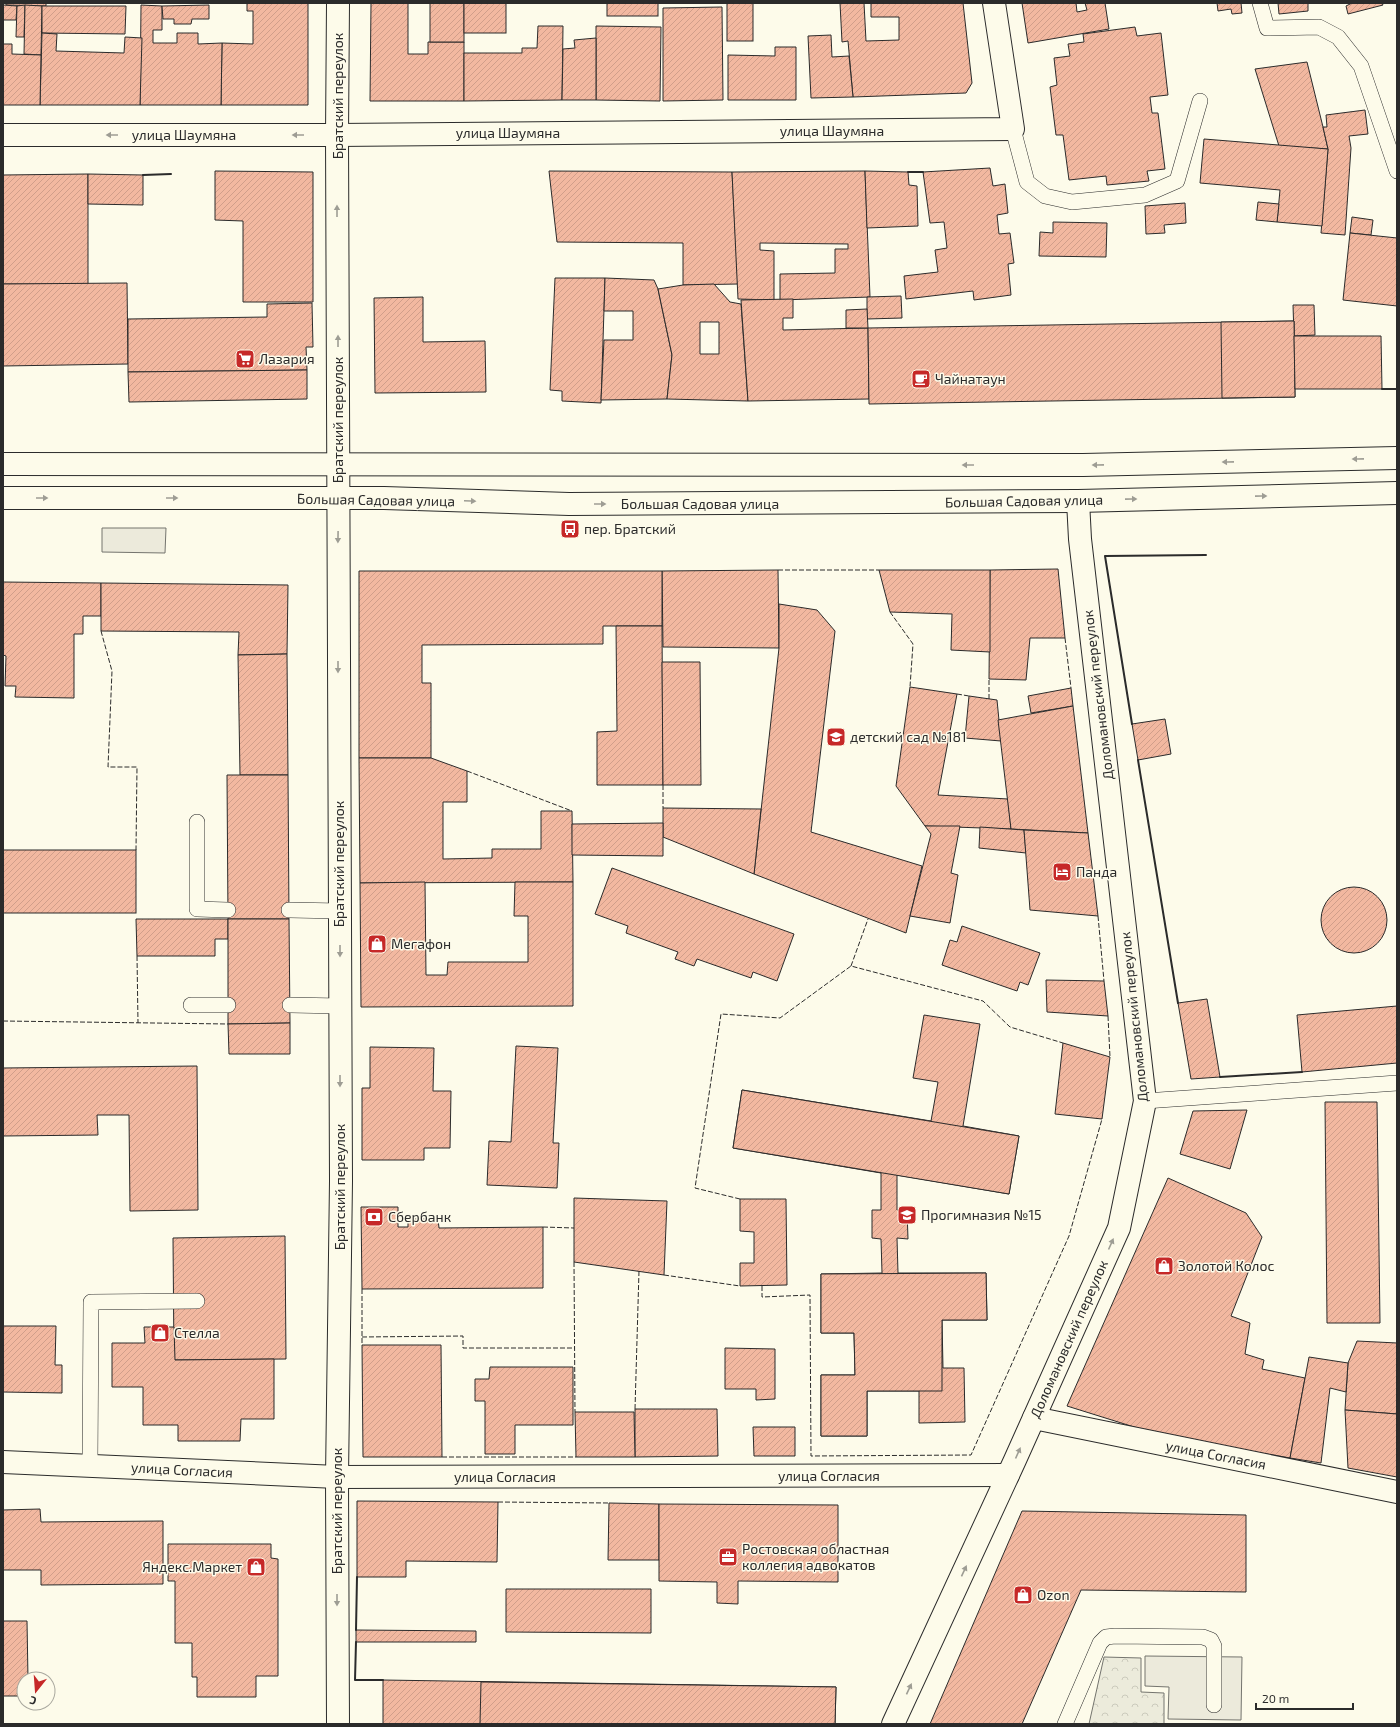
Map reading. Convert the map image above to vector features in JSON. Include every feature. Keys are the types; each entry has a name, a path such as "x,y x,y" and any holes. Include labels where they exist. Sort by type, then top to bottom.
{"street":[{"name":"Братский переулок","path":"338,3 337,135 340,911 340,1181 337,1477 338,1724"},
{"path":"994,3 1013,129"},
{"name":"улица Шаумяна","path":"3,135 337,135 1013,129"},
{"path":"3,464 1082,465 1397,458"},
{"name":"Большая Садовая улица","path":"3,498 338,498 569,504 1078,501 1397,492"},
{"name":"Доломановский переулок","path":"893,1724 1034,1418 1119,1228 1145,1101 1080,539 1078,501"},
{"name":"улица Согласия","path":"1034,1418 1397,1492"},
{"name":"улица Согласия","path":"3,1462 337,1477 1008,1475"}],"lane":[{"path":"1260,3 1267,28 1319,27 1338,37 1361,66 1397,171"},
{"path":"1013,129 1027,182 1045,196 1072,202 1145,195 1177,181 1200,101"},
{"path":"197,822 197,909 228,910"},
{"path":"289,910 340,911"},
{"path":"191,1004 228,1005"},
{"path":"290,1005 340,1006"},
{"path":"1145,1101 1397,1083"},
{"path":"90,1466 91,1302 197,1301"},
{"path":"1065,1724 1100,1643 1106,1637 1204,1637 1211,1640 1214,1646 1214,1705"}],"green space":[{"path":"1104,1657 1141,1658 1141,1692 1164,1693 1164,1724 1089,1724"}],"shaded area":[{"path":"102,528 166,528 165,553 102,552"},
{"path":"1145,1656 1242,1657 1241,1720 1168,1719 1169,1687 1145,1686"}],"building":[{"path":"6,3 46,3 46,6 6,5"},
{"path":"247,3 308,3 308,105 221,105 222,43 253,44 253,11 247,11"},
{"path":"371,3 408,3 408,54 428,54 428,42 464,42 464,101 370,101"},
{"path":"430,3 464,3 464,42 430,42"},
{"path":"464,3 506,3 506,33 464,33"},
{"path":"607,3 658,3 658,16 607,16"},
{"path":"727,3 753,3 753,41 727,41"},
{"path":"840,3 864,3 866,41 899,40 899,17 871,17 871,3 963,3 972,83 966,93 853,97 848,41 842,42"},
{"path":"1022,3 1076,3 1077,12 1087,10 1085,3 1105,3 1109,29 1028,43"},
{"path":"1217,3 1241,3 1242,13 1232,14 1231,9 1218,11"},
{"path":"1278,3 1308,3 1308,11 1279,14"},
{"path":"1352,3 1382,3 1383,5 1348,14 1346,6"},
{"path":"3,5 17,6 16,20 3,20"},
{"path":"25,5 24,37 16,37 17,6"},
{"path":"25,5 42,6 41,55 24,54"},
{"path":"141,5 162,6 162,30 153,30 153,43 177,43 177,33 198,33 198,44 222,43 221,105 140,105"},
{"path":"209,5 209,19 192,19 191,24 174,24 174,19 163,19 162,6"},
{"path":"42,6 126,6 125,34 42,33"},
{"path":"722,7 723,100 663,101 663,8"},
{"path":"538,26 563,26 562,100 464,101 464,53 522,53 522,48 537,48"},
{"path":"596,26 661,27 660,101 596,100"},
{"path":"1135,27 1137,36 1161,33 1168,95 1150,97 1152,113 1158,113 1165,169 1147,171 1149,181 1107,185 1106,176 1069,180 1063,135 1056,135 1050,87 1057,85 1054,58 1070,56 1068,44 1084,42 1083,34"},
{"path":"42,33 57,34 56,51 124,53 125,37 142,38 140,105 40,105"},
{"path":"831,35 832,57 849,56 853,97 811,98 808,36"},
{"path":"596,38 596,100 562,100 563,49 575,48 574,40"},
{"path":"3,44 12,44 12,54 41,55 40,105 3,105"},
{"path":"775,47 796,47 796,100 728,100 728,55 775,56"},
{"path":"1307,62 1328,149 1279,146 1255,69"},
{"path":"1365,110 1368,134 1349,136 1351,148 1345,235 1321,233 1328,149 1323,127 1327,127 1326,115"},
{"path":"1204,139 1328,149 1322,226 1277,222 1280,190 1200,183"},
{"path":"990,168 993,186 1005,184 1008,213 997,215 999,234 1010,233 1014,263 1008,264 1011,295 974,300 973,291 906,299 904,276 938,272 935,250 947,248 944,222 930,223 923,172"},
{"path":"215,171 313,172 313,302 243,302 243,221 215,220"},
{"path":"549,171 732,172 738,284 683,285 683,243 557,242"},
{"path":"865,171 870,297 780,300 780,274 835,273 835,249 848,249 848,244 760,243 760,250 774,251 774,300 738,299 732,172"},
{"path":"865,171 908,172 909,185 917,186 918,226 867,228"},
{"path":"88,174 88,284 3,284 3,175"},
{"path":"88,174 143,175 143,205 88,204"},
{"path":"1258,202 1279,204 1277,222 1256,220"},
{"path":"1185,203 1186,223 1164,225 1165,233 1146,234 1145,206"},
{"path":"1352,217 1373,220 1371,235 1350,233"},
{"path":"1053,222 1107,223 1106,257 1039,256 1040,232 1053,233"},
{"path":"1350,233 1397,238 1397,306 1343,300"},
{"path":"555,278 605,278 601,403 562,401 562,391 550,390"},
{"path":"605,278 654,280 658,289 672,355 667,399 601,400 604,340 633,340 633,311 604,311"},
{"path":"127,283 128,364 3,366 3,284"},
{"path":"714,284 730,302 741,304 748,401 667,399 672,355 658,289 683,285","holes":["700,322 719,322 719,354 700,354"]},
{"path":"901,296 902,318 867,319 867,297"},
{"path":"423,297 423,342 485,341 486,392 375,393 374,298"},
{"path":"793,299 793,318 783,318 783,330 868,328 869,399 748,401 741,300"},
{"path":"312,303 313,347 306,347 307,370 128,372 128,319 267,317 267,304"},
{"path":"1293,305 1314,305 1315,335 1294,336"},
{"path":"867,309 868,328 846,328 846,310"},
{"path":"1294,321 1295,397 869,404 868,328"},
{"path":"1294,321 1295,397 1222,398 1221,322"},
{"path":"1294,336 1381,336 1382,389 1295,389"},
{"path":"307,370 307,399 129,402 128,372"},
{"path":"1058,569 1065,638 1030,638 1026,680 989,679 990,570"},
{"path":"778,570 779,648 663,647 662,571"},
{"path":"879,570 990,570 990,652 951,650 952,614 890,612"},
{"path":"359,571 662,571 662,626 603,626 603,644 422,645 422,683 431,683 431,758 359,758"},
{"path":"3,582 101,583 101,616 83,616 83,634 74,634 74,698 15,697 16,686 5,686 6,656 3,655"},
{"path":"101,583 288,585 287,654 238,655 239,632 101,631"},
{"path":"779,604 817,610 835,631 811,832 922,866 906,933 754,874 779,648"},
{"path":"616,626 662,626 663,785 597,785 597,732 617,731"},
{"path":"287,654 288,775 240,775 238,655"},
{"path":"662,662 700,662 701,785 663,785"},
{"path":"910,687 957,694 938,795 1008,799 1011,829 925,826 896,786"},
{"path":"1071,688 1073,706 1031,713 1028,696"},
{"path":"969,696 997,700 1001,741 965,738"},
{"path":"1073,706 1088,833 1011,829 998,720"},
{"path":"1165,719 1171,754 1138,760 1132,724"},
{"path":"359,758 431,758 467,771 467,802 443,802 443,859 492,858 492,849 541,849 541,811 572,811 573,882 360,883"},
{"path":"227,775 288,775 289,919 228,919"},
{"path":"663,808 761,809 754,874 663,837"},
{"path":"663,823 663,856 572,855 572,824"},
{"path":"925,826 960,826 951,873 958,875 950,923 910,916 931,834"},
{"path":"980,827 1024,830 1026,853 979,848"},
{"path":"1024,830 1088,833 1098,916 1030,910"},
{"path":"3,850 136,850 136,913 3,913"},
{"path":"612,868 794,934 777,981 753,972 751,978 697,959 694,966 675,959 678,952 626,933 628,926 595,914"},
{"path":"425,882 426,975 447,975 448,962 528,962 528,916 514,916 515,882 573,882 573,1006 361,1007 360,883"},
{"path":"1354,887 1367,890 1377,897 1384,907 1387,920 1384,933 1377,943 1367,950 1354,953 1341,950 1331,943 1324,933 1321,920 1324,907 1331,897 1341,890"},
{"path":"136,919 228,919 228,939 215,939 215,956 137,956"},
{"path":"228,919 289,919 290,1023 228,1024"},
{"path":"962,926 1040,953 1028,985 1020,982 1017,991 942,965 950,940 957,942"},
{"path":"1046,980 1104,981 1108,1016 1047,1012"},
{"path":"1207,999 1220,1077 1191,1079 1178,1003"},
{"path":"1397,1006 1397,1063 1302,1072 1297,1015"},
{"path":"924,1015 980,1024 963,1126 1019,1136 1009,1194 897,1175 897,1210 907,1210 908,1239 897,1238 898,1273 986,1273 987,1320 942,1320 943,1368 964,1368 965,1422 919,1423 919,1391 867,1391 867,1436 821,1436 821,1375 855,1375 854,1333 821,1333 821,1274 882,1273 881,1239 872,1238 872,1210 881,1210 881,1173 733,1148 742,1090 931,1121 938,1082 913,1078"},
{"path":"290,1023 290,1054 229,1054 228,1024"},
{"path":"1063,1043 1110,1057 1102,1119 1055,1114"},
{"path":"516,1046 558,1048 553,1143 559,1143 557,1188 487,1185 489,1141 511,1142"},
{"path":"370,1047 434,1048 433,1091 451,1091 450,1148 424,1148 424,1160 362,1160 362,1088 370,1088"},
{"path":"197,1066 198,1210 130,1211 129,1115 97,1115 98,1135 3,1136 3,1068"},
{"path":"742,1090 1019,1136 1009,1194 733,1148"},
{"path":"1325,1102 1377,1102 1380,1323 1327,1323"},
{"path":"1247,1110 1230,1169 1180,1154 1193,1111"},
{"path":"1168,1178 1246,1213 1262,1237 1231,1316 1250,1323 1245,1354 1264,1360 1262,1369 1305,1378 1290,1458 1163,1436 1067,1406"},
{"path":"574,1198 667,1201 664,1275 574,1262"},
{"path":"740,1199 786,1199 787,1285 740,1286 740,1263 754,1263 754,1232 740,1231"},
{"path":"361,1207 398,1207 398,1227 408,1227 408,1219 438,1219 439,1228 543,1227 543,1288 362,1289"},
{"path":"285,1236 286,1359 174,1360 173,1238"},
{"path":"986,1273 987,1320 942,1320 942,1391 867,1391 867,1436 821,1436 821,1375 855,1375 854,1333 821,1333 821,1274"},
{"path":"3,1326 56,1326 55,1365 62,1365 62,1393 3,1392"},
{"path":"144,1327 174,1327 175,1360 274,1359 274,1419 241,1419 240,1441 178,1441 178,1425 143,1425 143,1387 112,1387 112,1343 145,1343"},
{"path":"1357,1341 1397,1343 1397,1414 1345,1410 1348,1363"},
{"path":"362,1345 441,1345 442,1457 363,1457"},
{"path":"725,1348 775,1349 775,1399 756,1400 756,1389 725,1389"},
{"path":"1309,1357 1348,1363 1346,1392 1330,1388 1321,1463 1290,1458"},
{"path":"490,1367 573,1367 573,1425 515,1425 515,1454 485,1454 485,1401 475,1401 475,1379 489,1379"},
{"path":"635,1409 717,1409 718,1456 635,1457"},
{"path":"1345,1410 1397,1414 1397,1477 1348,1468"},
{"path":"575,1412 634,1412 635,1457 576,1457"},
{"path":"753,1427 795,1427 795,1456 754,1456"},
{"path":"357,1501 498,1502 497,1562 406,1561 406,1577 357,1577"},
{"path":"609,1503 659,1504 659,1560 608,1560"},
{"path":"659,1504 838,1505 838,1582 738,1581 738,1604 717,1603 717,1582 659,1581"},
{"path":"40,1509 41,1522 163,1521 163,1584 41,1585 41,1570 3,1570 3,1510"},
{"path":"1022,1511 1246,1515 1246,1592 1081,1590 1022,1724 930,1724"},
{"path":"168,1544 271,1544 271,1558 278,1559 278,1676 256,1676 256,1697 197,1697 197,1677 192,1677 192,1643 175,1643 175,1581 168,1581"},
{"path":"506,1589 651,1589 651,1633 506,1632"},
{"path":"3,1621 27,1621 28,1671 16,1671 16,1696 3,1696"},
{"path":"356,1630 476,1631 476,1642 356,1642"},
{"path":"383,1680 836,1687 835,1724 383,1724"},
{"path":"481,1682 836,1687 835,1724 480,1724"}],"fence":[{"path":"778,570 879,570"},
{"path":"890,612 913,644 910,687"},
{"path":"101,631 112,671 108,767 137,767 136,850"},
{"path":"1065,638 1071,688"},
{"path":"989,679 989,699"},
{"path":"957,694 969,696"},
{"path":"467,771 572,811"},
{"path":"663,785 663,808"},
{"path":"1098,916 1104,981"},
{"path":"851,966 868,919"},
{"path":"137,956 138,1023"},
{"path":"740,1199 695,1188 721,1014 780,1018 851,966 983,1001 1010,1027 1063,1043"},
{"path":"1108,1016 1110,1057"},
{"path":"3,1021 228,1024"},
{"path":"762,1286 762,1297 810,1295 811,1456 971,1455 1069,1236 1102,1119"},
{"path":"543,1227 574,1228"},
{"path":"574,1262 575,1412"},
{"path":"635,1409 639,1271"},
{"path":"664,1275 740,1286"},
{"path":"362,1289 362,1345"},
{"path":"362,1337 463,1336 463,1348 575,1348"},
{"path":"442,1457 576,1457"},
{"path":"498,1502 609,1503"}],"wall":[{"path":"908,172 923,172"},
{"path":"143,175 171,174"},
{"path":"1382,389 1397,389"},
{"path":"1132,724 1105,556 1206,555"},
{"path":"1138,760 1178,1003"},
{"path":"1220,1077 1302,1072"},
{"path":"356,1630 357,1577"},
{"path":"356,1642 355,1680 383,1680"}],"place":[{"name":"Лазария","path":"245,359"},
{"name":"Чайнатаун","path":"921,379"},
{"name":"пер. Братский","path":"570,529"},
{"name":"детский сад №181","path":"836,737"},
{"name":"Панда","path":"1062,872"},
{"name":"Мегафон","path":"377,944"},
{"name":"Прогимназия №15","path":"907,1215"},
{"name":"Сбербанк","path":"374,1217"},
{"name":"Золотой Колос","path":"1164,1266"},
{"name":"Стелла","path":"160,1333"},
{"name":"Ростовская областная коллегия адвокатов","path":"728,1557"},
{"name":"Яндекс.Маркет","path":"256,1567"},
{"name":"Ozon","path":"1023,1595"}]}
